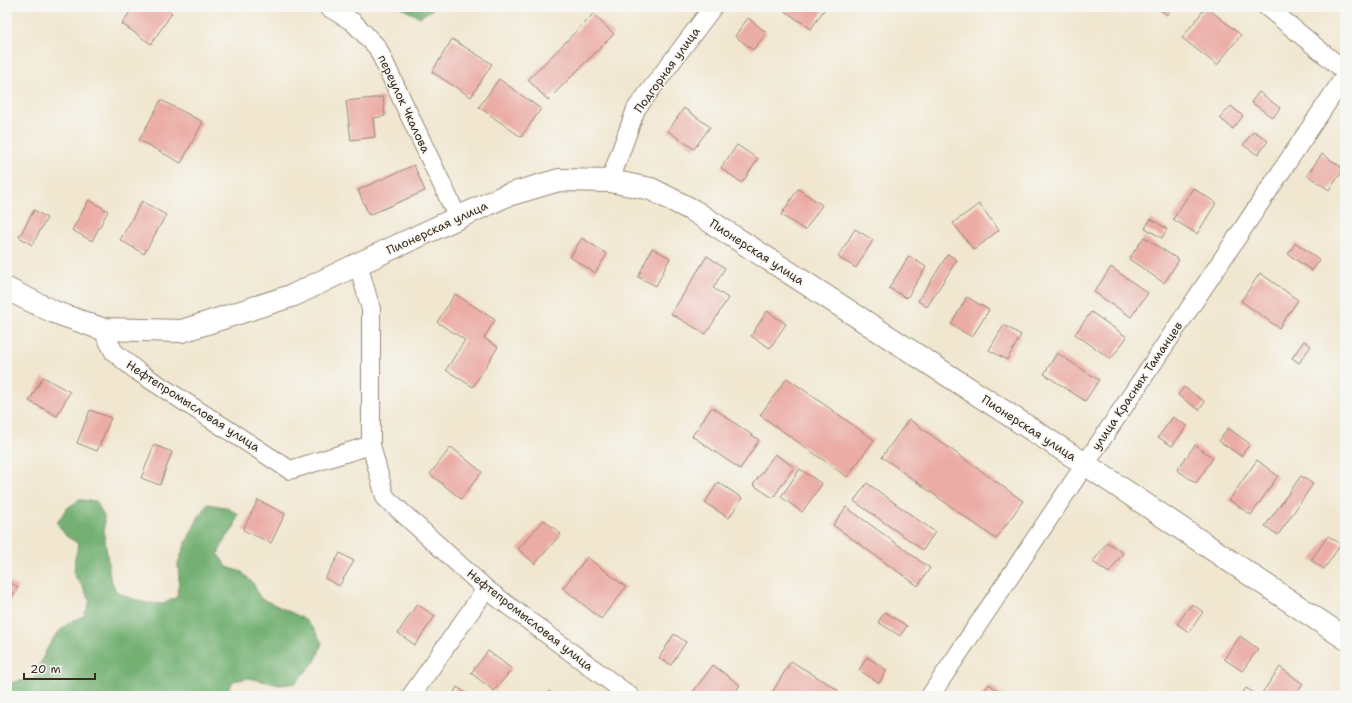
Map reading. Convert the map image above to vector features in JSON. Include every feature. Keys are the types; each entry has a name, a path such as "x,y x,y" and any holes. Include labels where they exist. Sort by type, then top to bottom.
{"main road":[{"name":"Пионерская улица","path":"102,329 182,331 294,295 505,196 559,180 610,181 651,189 694,211 1085,464 1345,638"},
{"path":"7,289 54,312 102,329"}],"street":[{"name":"переулок Чкалова","path":"328,7 353,22 377,47 458,218"},
{"name":"Подгорная улица","path":"610,181 636,109 713,7"},
{"path":"1267,7 1345,71"},
{"name":"улица Красных Таманцев","path":"930,696 1345,76"},
{"name":"Нефтепромысловая улица","path":"358,264 371,309 371,445 385,498 486,589 630,696"},
{"name":"Нефтепромысловая улица","path":"102,329 114,352 137,371 290,470 371,445"},
{"path":"411,696 486,589"}],"green space":[{"path":"401,7 433,7 433,9 420,17"},
{"path":"79,500 96,501 104,516 104,531 110,577 116,591 130,598 146,603 163,604 177,597 179,579 178,563 199,516 208,504 225,507 238,514 234,528 224,541 218,554 227,567 242,572 253,583 260,598 303,618 314,629 322,643 316,660 296,683 280,685 249,678 233,681 224,696 7,696 7,684 34,679 47,648 56,635 69,623 84,616 90,602 83,587 74,575 75,558 79,544 66,536 57,523 66,509"}],"building":[{"path":"133,7 164,7 172,13 151,44 122,24"},
{"path":"779,7 826,7 811,29"},
{"path":"1156,7 1172,7 1167,15"},
{"path":"1206,7 1241,35 1217,65 1182,38"},
{"path":"593,14 614,34 548,100 528,80"},
{"path":"748,18 767,33 753,50 735,36"},
{"path":"452,39 492,64 471,97 432,72"},
{"path":"499,79 541,109 521,137 479,107"},
{"path":"1259,92 1280,108 1273,118 1251,102"},
{"path":"383,97 385,116 373,118 375,137 351,140 346,101"},
{"path":"161,100 203,122 181,163 139,140"},
{"path":"1231,106 1243,116 1233,129 1220,118"},
{"path":"684,108 710,127 694,149 668,131"},
{"path":"1254,131 1268,141 1258,155 1243,145"},
{"path":"737,145 758,159 742,183 721,168"},
{"path":"1322,154 1344,169 1329,190 1307,175"},
{"path":"414,165 425,191 369,215 358,190"},
{"path":"1193,188 1216,203 1197,234 1173,219"},
{"path":"798,189 822,205 805,230 781,215"},
{"path":"89,200 108,211 92,241 72,230"},
{"path":"142,201 166,215 144,254 120,240"},
{"path":"979,204 999,230 974,250 953,223"},
{"path":"34,210 47,218 32,245 19,237"},
{"path":"1151,219 1167,229 1162,238 1145,228"},
{"path":"855,229 873,240 856,268 838,257"},
{"path":"1144,237 1179,260 1164,283 1129,259"},
{"path":"582,238 607,254 595,273 570,257"},
{"path":"1296,243 1320,260 1312,271 1288,254"},
{"path":"652,248 670,258 656,286 638,277"},
{"path":"948,254 957,260 927,307 918,301"},
{"path":"707,256 725,268 713,288 728,298 706,334 671,314"},
{"path":"909,256 926,267 907,298 889,288"},
{"path":"1111,267 1148,293 1131,317 1094,292"},
{"path":"1260,273 1298,300 1279,328 1241,301"},
{"path":"455,294 495,320 484,338 498,347 473,387 446,370 465,340 437,322"},
{"path":"967,297 989,310 972,337 951,324"},
{"path":"767,311 786,324 770,348 751,336"},
{"path":"1091,312 1127,337 1111,359 1075,334"},
{"path":"1004,325 1021,335 1007,360 989,350"},
{"path":"1304,341 1311,346 1299,363 1292,358"},
{"path":"1057,353 1099,380 1085,401 1044,374"},
{"path":"43,377 70,392 57,416 29,401"},
{"path":"787,378 874,440 847,477 760,415"},
{"path":"1184,387 1205,402 1199,410 1178,395"},
{"path":"712,407 759,440 740,469 692,436"},
{"path":"90,410 111,418 97,451 77,443"},
{"path":"1173,417 1187,426 1172,446 1158,437"},
{"path":"909,419 1023,501 996,539 882,457"},
{"path":"1228,428 1250,444 1241,456 1219,441"},
{"path":"154,445 172,452 160,485 141,478"},
{"path":"1195,445 1213,458 1196,483 1177,470"},
{"path":"451,447 482,472 461,499 430,474"},
{"path":"775,454 794,467 773,498 753,485"},
{"path":"1257,460 1278,476 1251,515 1229,500"},
{"path":"800,469 822,484 802,512 781,497"},
{"path":"1301,476 1313,484 1278,535 1265,526"},
{"path":"718,482 742,498 729,518 705,503"},
{"path":"867,483 935,532 923,550 854,501"},
{"path":"258,500 285,514 271,543 243,530"},
{"path":"846,507 930,568 918,586 833,525"},
{"path":"544,520 561,534 535,564 518,549"},
{"path":"1328,536 1341,544 1324,569 1311,560"},
{"path":"1107,542 1123,553 1109,573 1093,562"},
{"path":"340,553 354,561 339,586 325,578"},
{"path":"587,557 626,587 601,619 563,588"},
{"path":"7,581 18,587 8,604 7,603"},
{"path":"417,604 435,616 415,645 398,633"},
{"path":"1192,604 1203,612 1189,632 1177,624"},
{"path":"885,612 907,626 900,636 878,622"},
{"path":"674,634 686,642 671,665 659,658"},
{"path":"1240,636 1258,649 1242,671 1224,659"},
{"path":"488,651 512,669 494,691 471,673"},
{"path":"867,657 887,670 879,683 859,670"},
{"path":"791,661 838,690 834,696 770,696"},
{"path":"713,665 740,685 733,696 690,696"},
{"path":"1280,667 1303,684 1295,696 1266,696 1262,693"},
{"path":"989,684 1005,696 980,696"},
{"path":"457,687 470,696 452,696"},
{"path":"1246,688 1254,693 1252,696 1240,696"},
{"path":"549,691 555,696 545,696"}]}
